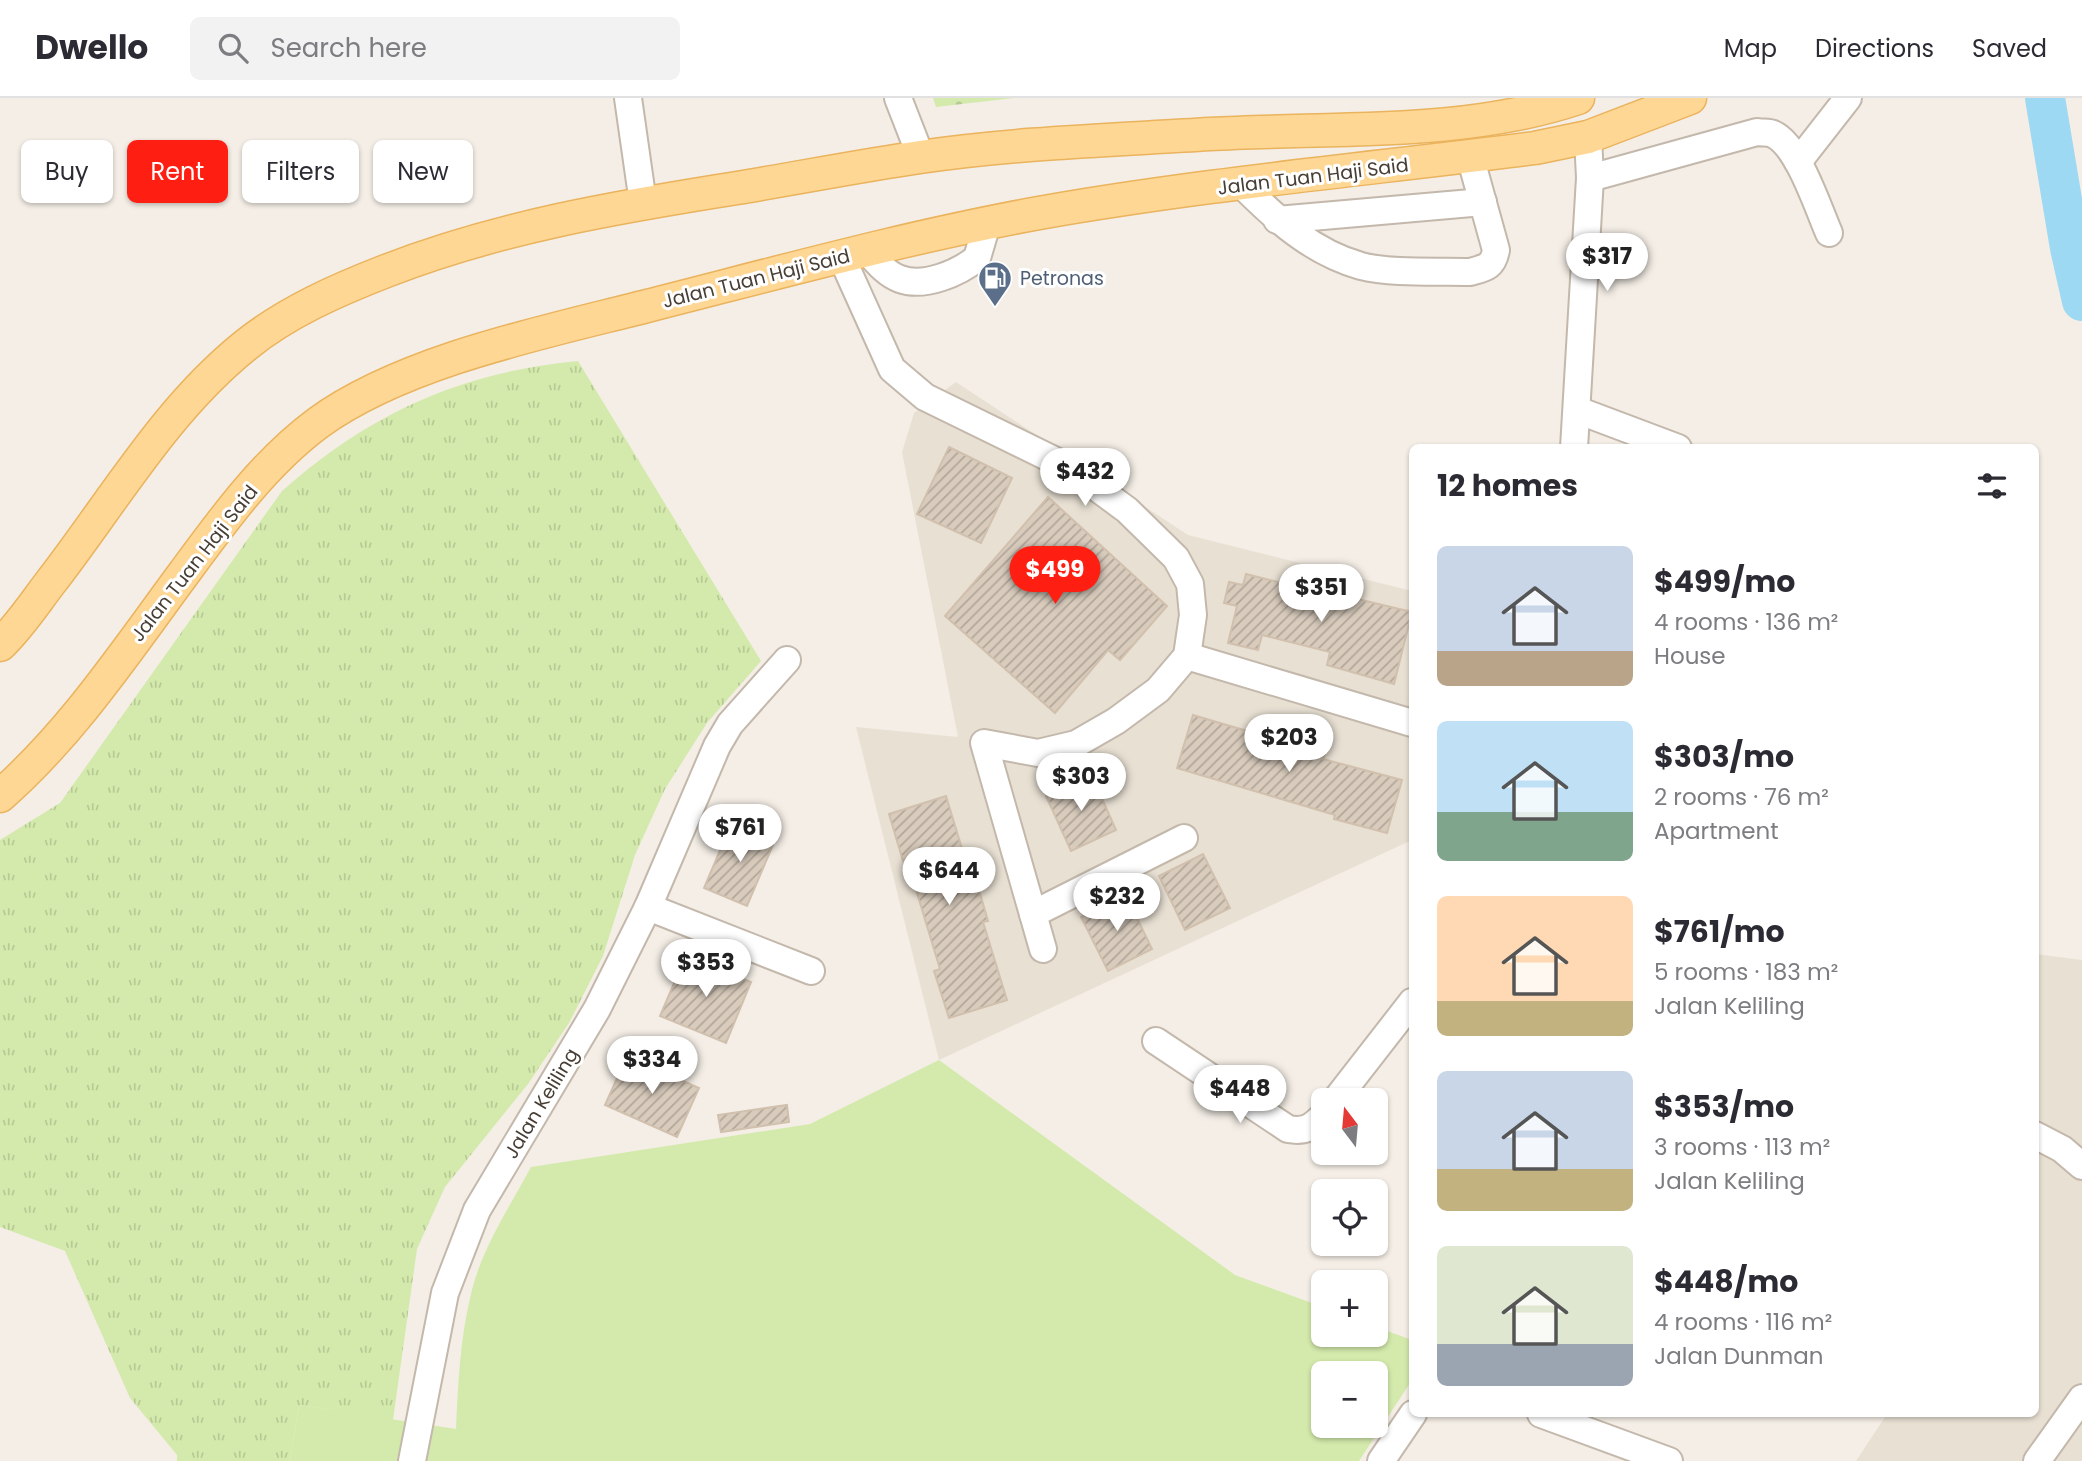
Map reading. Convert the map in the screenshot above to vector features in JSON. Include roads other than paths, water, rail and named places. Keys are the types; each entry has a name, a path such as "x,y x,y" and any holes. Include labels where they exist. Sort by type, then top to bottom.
{"main road":[{"name":"Jalan Tuan Haji Said","path":"0,645 73,554 173,417 205,382 247,344 306,306 401,265 479,238 643,203 921,157 1210,134 1478,119 1555,106 1578,98"},
{"name":"Jalan Tuan Haji Said","path":"0,796 51,748 222,521 277,459 319,422 386,385 446,362 529,336 854,253 1040,213 1470,156 1588,137 1690,98"}],"street":[{"path":"628,98 643,203"},
{"path":"898,98 921,157"},
{"path":"1478,119 1509,98"},
{"path":"1798,162 1848,98"},
{"path":"1590,178 1757,132 1772,133 1785,143 1798,162 1829,233"},
{"path":"1574,444 1590,178 1588,137"},
{"path":"1242,185 1277,220 1327,252 1363,266 1470,272 1487,268 1494,260 1496,250 1470,156"},
{"path":"1277,220 1483,202"},
{"path":"854,253 900,279 927,279 951,274 977,258 987,224"},
{"path":"854,253 892,369 925,397 1070,468 1127,510 1176,558 1190,583 1193,615 1187,656 1158,690 1116,721 1076,744 1038,753 984,743 1043,949"},
{"path":"1577,410 1667,444"},
{"path":"1187,656 1409,722"},
{"name":"Jalan Keliling","path":"412,1461 445,1293 477,1210 597,1009 648,907 716,746 730,724 787,660"},
{"path":"1033,914 1184,838"},
{"path":"648,907 811,971"},
{"path":"1345,1088 1409,1006"},
{"path":"1156,1041 1288,1129 1300,1131 1311,1128"},
{"path":"2039,1137 2062,1149 2082,1166"},
{"path":"2036,1461 2082,1398"},
{"path":"1381,1461 1411,1417"},
{"path":"1549,1417 1669,1461"}],"waterway":[{"path":"2045,98 2070,248 2082,301"}],"place":[{"name":"Petronas","path":"995,308"}]}
